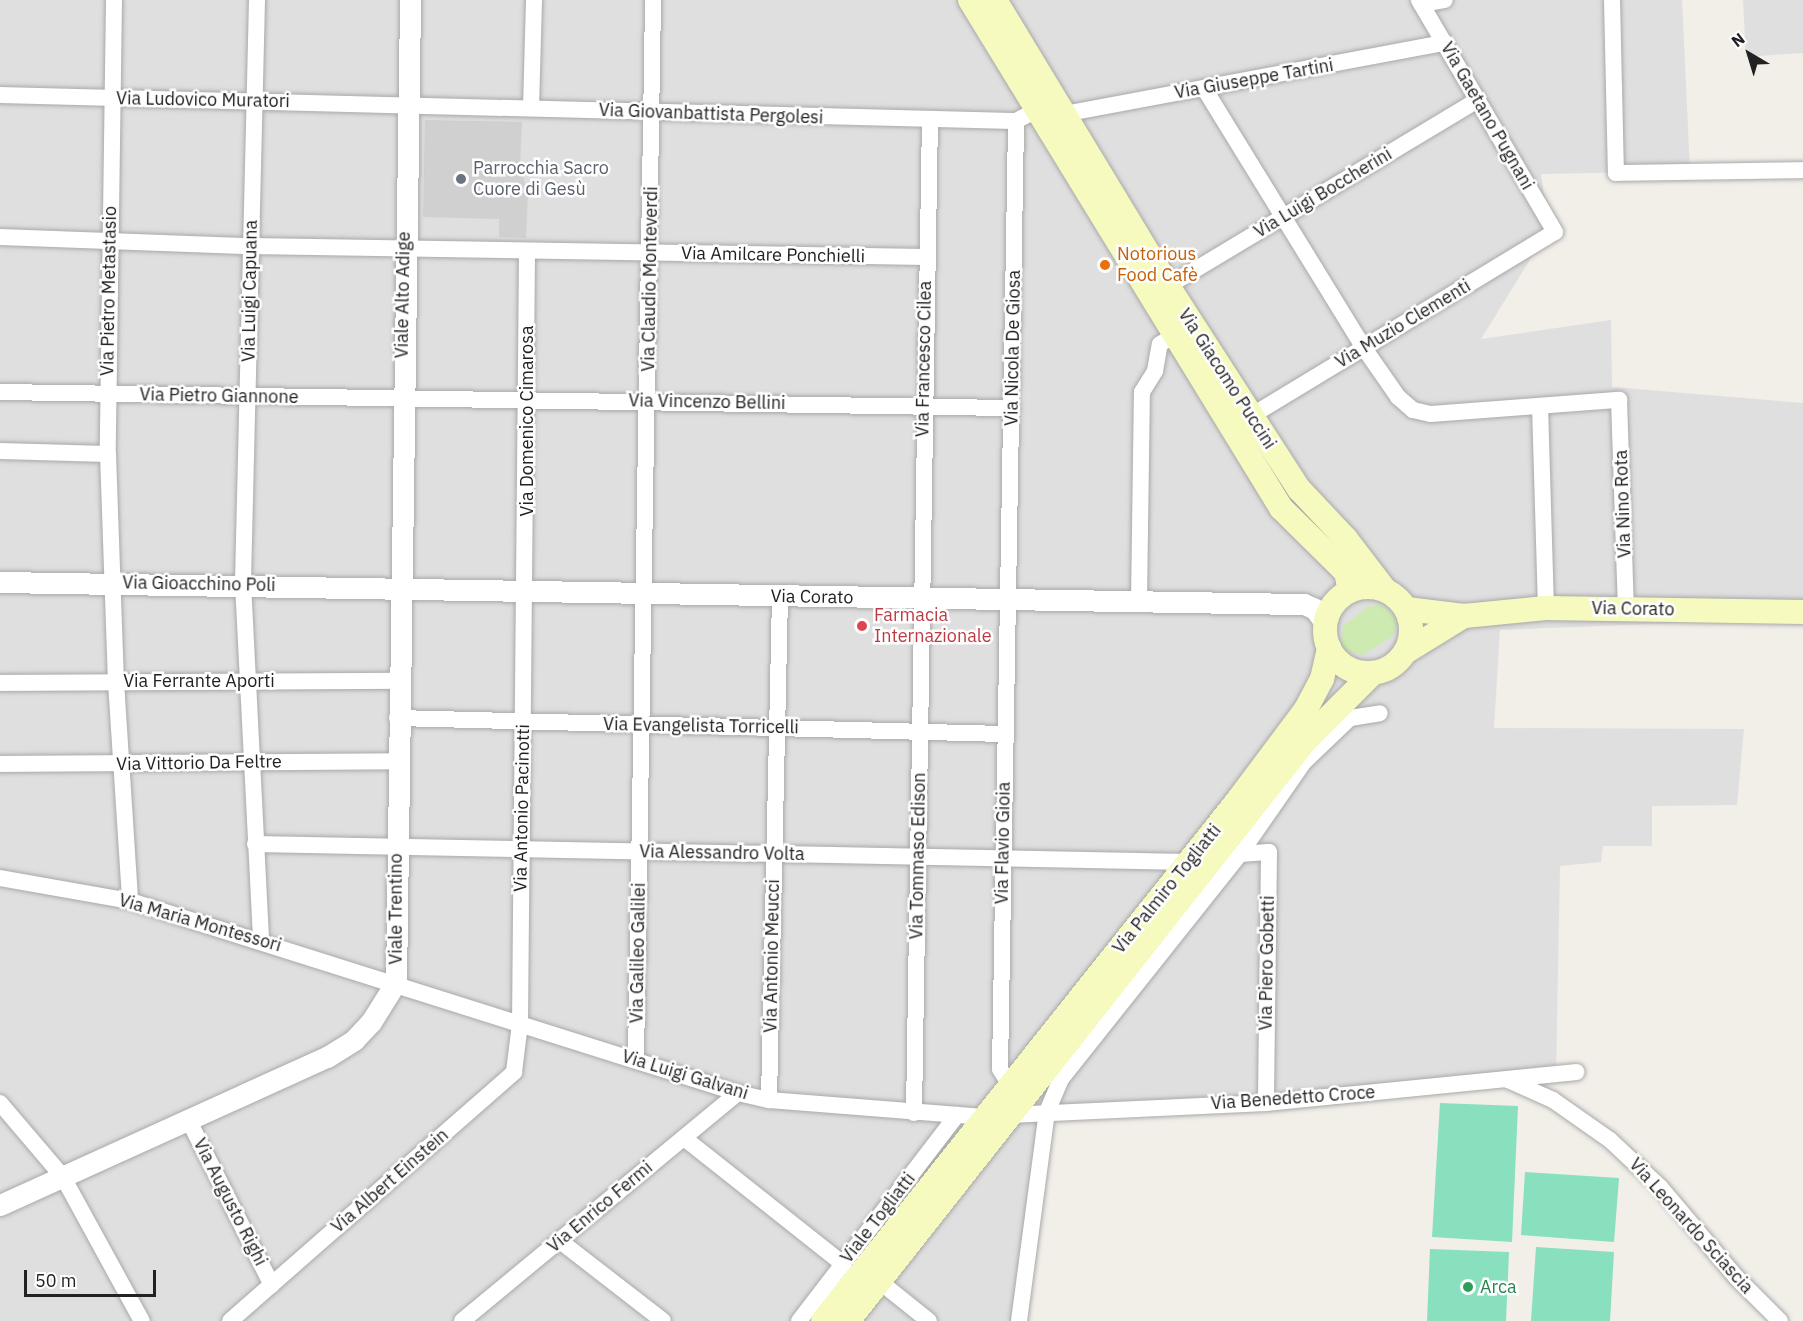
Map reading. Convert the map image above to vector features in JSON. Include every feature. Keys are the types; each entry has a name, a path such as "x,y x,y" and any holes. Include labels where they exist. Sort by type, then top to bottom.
{"main road":[{"name":"Via Giacomo Puccini","path":"970,0 1040,110 1281,508 1346,572 1350,591"},
{"name":"Via Giacomo Puccini","path":"995,0 1168,286 1299,489 1346,539 1385,590"},
{"path":"1372,674 1346,668 1329,648 1325,623 1336,602 1350,591 1361,587 1385,590 1407,609 1412,623 1407,651"},
{"name":"Via Corato","path":"1407,609 1464,616 1546,608 1803,612"},
{"name":"Via Corato","path":"1372,674 1386,670 1407,651 1464,616"},
{"name":"Via Palmiro Togliatti","path":"823,1321 1009,1084 1189,862 1306,709 1322,679 1329,648"},
{"name":"Via Palmiro Togliatti","path":"848,1321 1009,1115 1175,910 1305,741 1372,674"},
{"path":"984,1117 1009,1115"}],"street":[{"name":"Via Pietro Metastasio","path":"114,0 108,454 111,582 130,901"},
{"name":"Via Luigi Capuana","path":"257,0 243,583 250,761 261,940"},
{"name":"Viale Alto Adige","path":"398,590 406,105 410,0"},
{"path":"531,108 534,0"},
{"name":"Via Claudio Monteverdi","path":"645,594 653,0"},
{"path":"1420,2 1445,0"},
{"path":"1612,0 1616,173 1803,170"},
{"name":"Via Gaetano Pugnani","path":"1420,2 1555,232"},
{"name":"Via Giuseppe Tartini","path":"1064,114 1445,44"},
{"path":"1204,88 1364,348 1398,397 1413,410 1431,414 1540,406 1546,608"},
{"name":"Via Ludovico Muratori","path":"0,95 406,105"},
{"name":"Via Luigi Boccherini","path":"1168,286 1478,100"},
{"name":"Via Giovanbattista Pergolesi","path":"406,105 1016,121"},
{"path":"1016,121 1040,110"},
{"name":"Via Francesco Cilea","path":"921,599 930,120"},
{"name":"Via Nicola De Giosa","path":"1010,600 1016,121"},
{"name":"Via Muzio Clementi","path":"1251,416 1555,232"},
{"name":"Via Amilcare Ponchielli","path":"0,237 250,246 926,257"},
{"name":"Via Domenico Cimarosa","path":"526,592 527,251"},
{"path":"1139,601 1142,392 1155,371 1160,344 1175,335"},
{"name":"Via Pietro Giannone","path":"0,392 401,399"},
{"name":"Via Vincenzo Bellini","path":"401,399 527,399 1012,408"},
{"name":"Via Nino Rota","path":"1540,406 1619,400 1626,609"},
{"path":"0,451 108,454"},
{"name":"Via Gioacchino Poli","path":"0,582 243,583 398,590"},
{"name":"Via Corato","path":"398,590 1304,604 1315,609 1325,623"},
{"name":"Viale Trentino","path":"0,1205 327,1057 354,1040 371,1022 396,982 398,590"},
{"name":"Via Antonio Pacinotti","path":"520,1024 526,592"},
{"name":"Via Galileo Galilei","path":"636,1060 645,594"},
{"name":"Via Antonio Meucci","path":"769,1100 780,596"},
{"name":"Via Tommaso Edison","path":"914,1113 921,599"},
{"name":"Via Flavio Gioia","path":"1009,1084 1000,1069 1005,734 1010,600"},
{"name":"Via Ferrante Aporti","path":"0,683 398,681"},
{"path":"1019,1321 1047,1112 1061,1078 1240,854 1304,762 1350,717 1380,713"},
{"name":"Via Evangelista Torricelli","path":"398,718 1005,734"},
{"name":"Via Vittorio Da Feltre","path":"0,764 121,765 250,761 397,761"},
{"name":"Via Alessandro Volta","path":"255,844 1189,862"},
{"name":"Via Piero Gobetti","path":"1240,854 1269,852 1266,1103"},
{"name":"Via Maria Montessori","path":"0,878 130,901 396,982"},
{"name":"Via Luigi Galvani","path":"396,982 738,1093 769,1100 984,1117"},
{"name":"Via Albert Einstein","path":"230,1321 514,1072 520,1024"},
{"name":"Via Benedetto Croce","path":"1009,1115 1266,1103 1576,1072"},
{"name":"Via Leonardo Sciascia","path":"1507,1079 1553,1100 1610,1140 1660,1187 1736,1277 1780,1321"},
{"name":"Via Enrico Fermi","path":"462,1321 738,1093"},
{"path":"0,1103 63,1177 142,1321"},
{"name":"Viale Togliatti","path":"799,1321 957,1115"},
{"name":"Via Augusto Righi","path":"188,1119 272,1285"},
{"path":"684,1138 843,1264"},
{"path":"560,1240 663,1321"},
{"path":"879,1281 929,1321"}],"shaded area":[{"path":"0,0 1682,0 1690,171 1541,174 1549,229 1481,339 1611,320 1612,387 1803,403 1803,618 1500,630 1494,728 1744,729 1737,805 1652,806 1652,846 1603,846 1601,862 1560,866 1556,1076 1339,1101 1044,1108 1024,1321 0,1321"},
{"path":"1743,0 1803,0 1803,53 1746,57"},
{"path":"425,120 522,122 520,165 528,194 526,238 499,237 499,219 423,217"}],"green space":[{"path":"1380,604 1396,617 1394,635 1363,655 1346,651 1341,641 1344,625 1368,607"},
{"path":"1440,1103 1518,1106 1512,1242 1432,1237"},
{"path":"1525,1172 1619,1178 1614,1242 1521,1235"},
{"path":"1536,1247 1614,1252 1610,1321 1531,1321"},
{"name":"Arca","path":"1430,1249 1509,1252 1506,1321 1427,1321"}],"place":[{"name":"Parrocchia Sacro Cuore di Gesù","path":"461,179"},
{"name":"Notorious Food Cafè","path":"1105,265"},
{"name":"Farmacia Internazionale","path":"862,626"},
{"name":"Arca","path":"1468,1287"}]}
